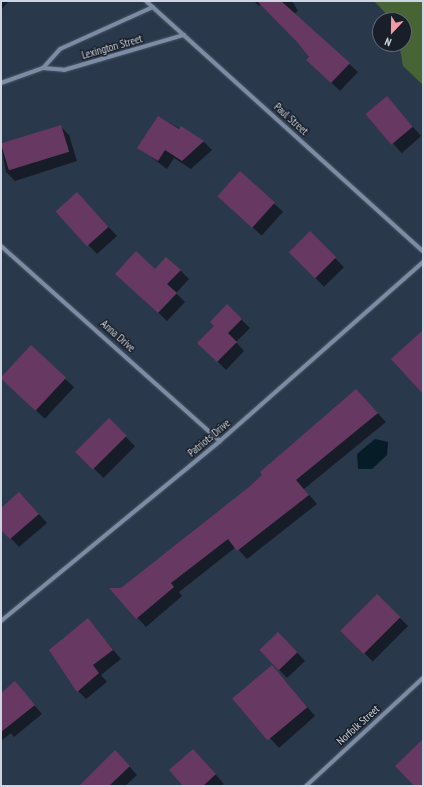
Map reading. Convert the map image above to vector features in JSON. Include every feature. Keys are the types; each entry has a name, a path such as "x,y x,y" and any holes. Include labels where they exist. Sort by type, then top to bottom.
{"street":[{"name":"Paul Street","path":"146,1 423,251"},
{"name":"Lexington Street","path":"43,68 60,49 153,7"},
{"name":"Lexington Street","path":"1,83 43,68 64,70 184,35"},
{"name":"Anna Drive","path":"1,246 220,441"},
{"name":"Patriots Drive","path":"2,619 220,441 423,262"},
{"name":"Norfolk Street","path":"306,786 423,678"}],"green space":[{"path":"374,1 423,1 423,85 403,66 400,52 412,52 412,12 384,12"}],"water":[{"path":"375,439 388,442 387,455 372,469 358,469 357,454"}],"building":[{"path":"281,1 350,63 331,83 306,60 309,57 298,43 258,2"},
{"path":"387,96 413,127 391,145 366,114"},
{"path":"158,116 179,129 181,126 204,141 182,161 165,150 158,161 137,148"},
{"path":"61,125 69,152 9,170 1,143"},
{"path":"240,171 275,202 252,228 217,196"},
{"path":"77,192 108,227 87,246 55,211"},
{"path":"310,231 336,257 315,278 289,252"},
{"path":"136,251 155,269 166,257 181,270 167,284 177,293 158,313 115,274"},
{"path":"227,304 242,319 228,333 237,342 217,362 197,343 214,326 210,322"},
{"path":"423,330 423,394 391,359"},
{"path":"31,345 66,378 35,411 1,379"},
{"path":"356,389 378,413 296,480 309,495 237,551 228,539 171,583 174,587 136,619 109,588 121,588 249,487 262,475 260,472"},
{"path":"109,418 127,436 93,470 75,452"},
{"path":"19,492 39,514 10,539 1,530 1,508"},
{"path":"377,594 400,617 364,654 340,631"},
{"path":"88,618 113,650 93,665 99,673 77,692 49,650"},
{"path":"278,632 297,652 279,670 259,650"},
{"path":"272,665 307,707 268,741 232,698"},
{"path":"15,681 35,705 1,732 1,693"},
{"path":"423,739 423,786 414,786 395,766"},
{"path":"193,749 216,774 203,786 183,786 169,770"},
{"path":"115,750 130,766 109,786 79,786"}]}
